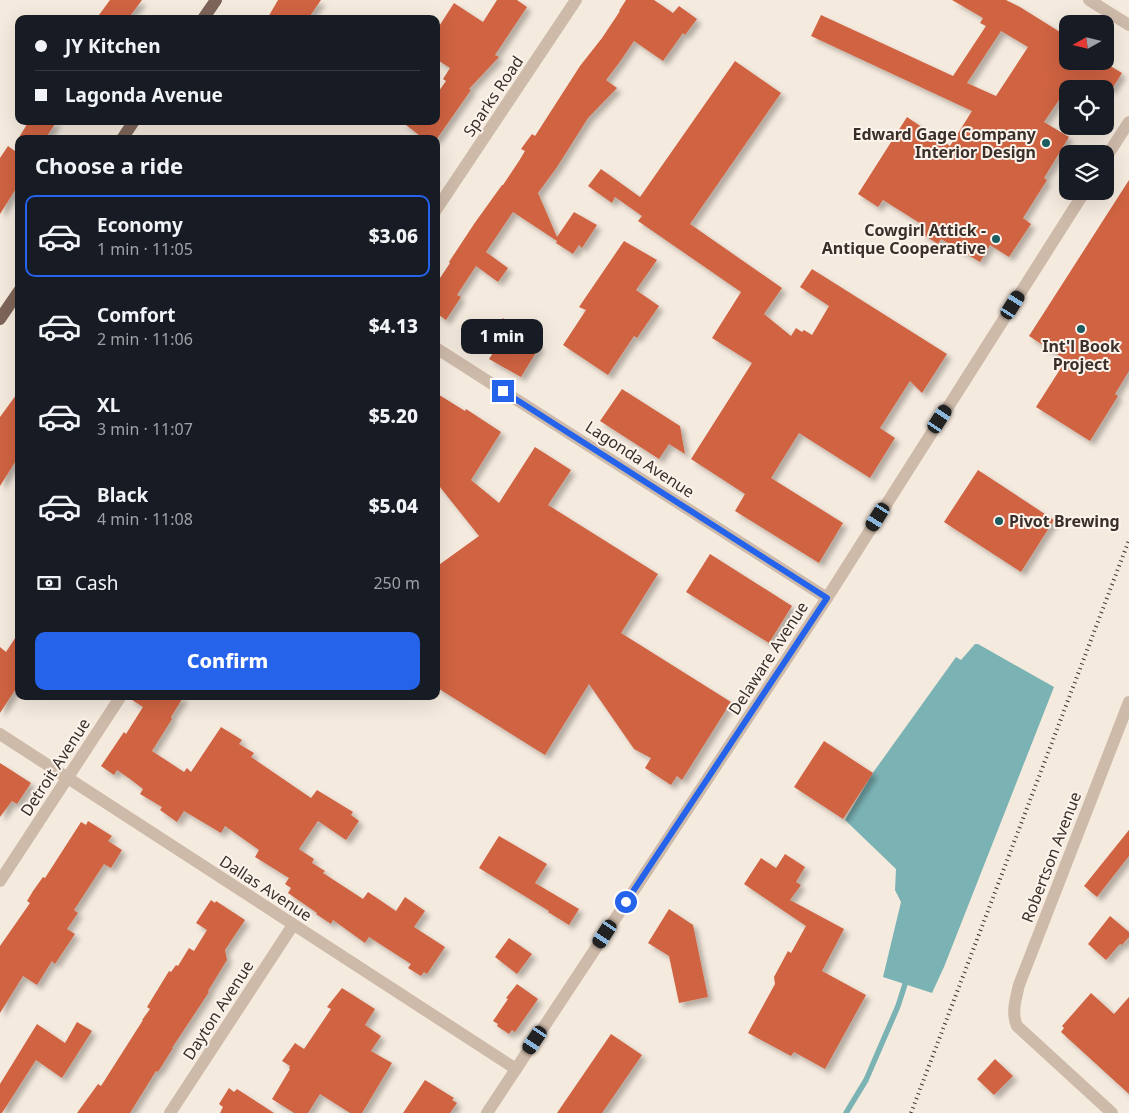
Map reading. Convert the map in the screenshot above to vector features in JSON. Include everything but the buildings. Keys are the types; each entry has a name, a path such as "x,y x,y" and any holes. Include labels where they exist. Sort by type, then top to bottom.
{"main road":[{"path":"206,15 216,0"},
{"path":"0,319 15,297"}],"street":[{"name":"Sparks Road","path":"440,204 576,0"},
{"path":"1089,0 1129,25"},
{"path":"1114,145 1129,122"},
{"name":"Delaware Avenue","path":"487,1113 827,598 1079,200"},
{"name":"Lagonda Avenue","path":"440,351 827,598"},
{"name":"Detroit Avenue","path":"0,881 118,700"},
{"name":"Robertson Avenue","path":"1112,1113 1017,1026 1014,1021 1014,1006 1019,985 1126,719 1129,702"},
{"name":"Dallas Avenue","path":"0,734 516,1069"},
{"name":"Dayton Avenue","path":"170,1113 293,925"}],"water":[{"path":"975,644 1054,687 944,967 932,993 883,977 901,902 895,890 896,869 845,820 872,774 956,657 961,660"}],"waterway":[{"path":"846,1113 866,1080 898,1006 907,978"}],"railway":[{"path":"911,1113 1129,540"}],"place":[{"name":"Edward Gage Company Interior Design","path":"1046,143"},
{"name":"Cowgirl Attick - Antique Cooperative","path":"996,239"},
{"name":"Int'l Book Project","path":"1081,329"},
{"name":"Pivot Brewing","path":"999,521"}],"route":[{"path":"503,391 827,598 626,902"}]}
